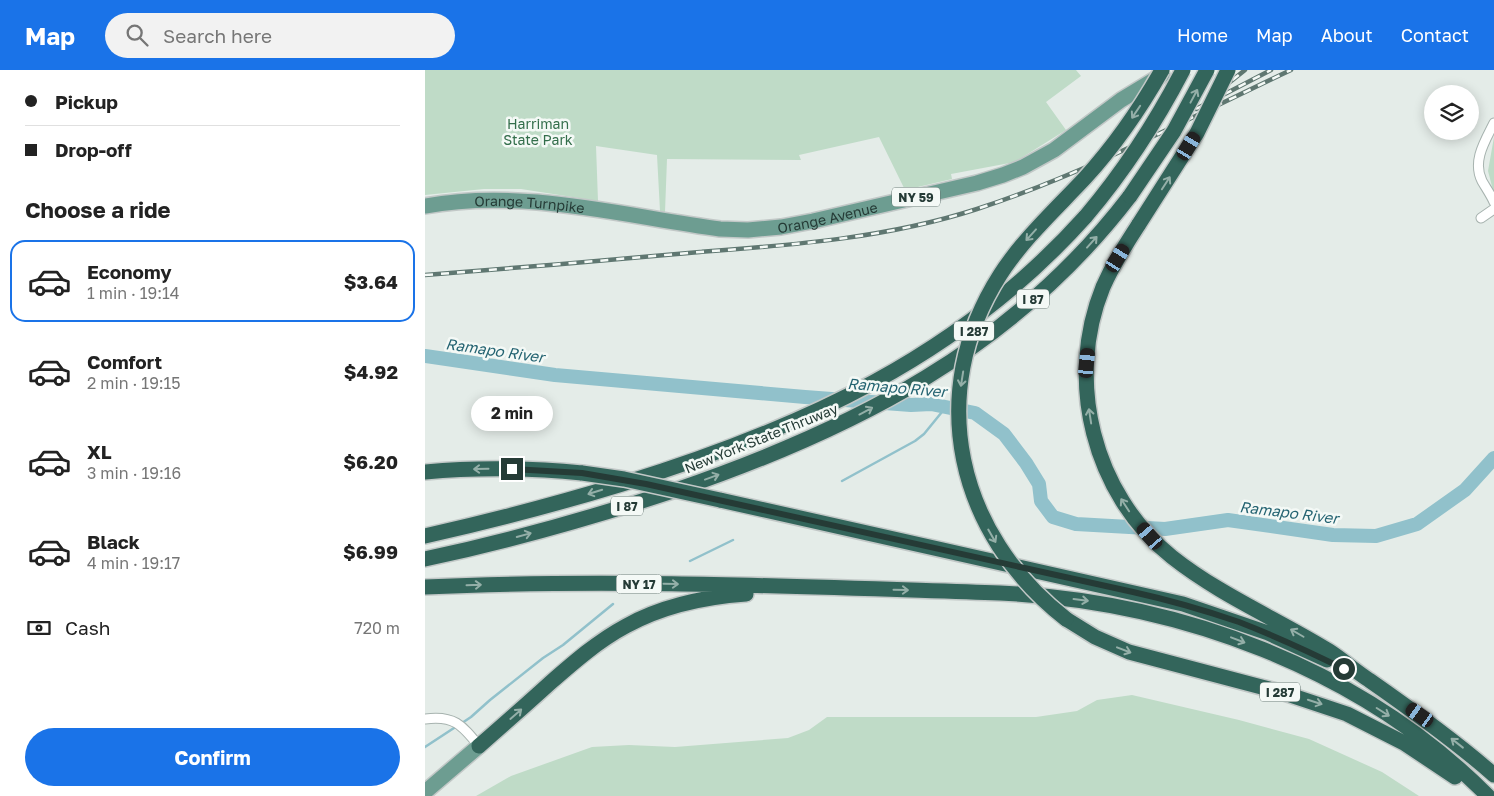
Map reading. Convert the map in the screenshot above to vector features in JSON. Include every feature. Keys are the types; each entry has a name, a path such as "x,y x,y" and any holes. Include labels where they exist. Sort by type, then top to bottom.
{"highway":[{"name":"I 287","path":"1162,70 1135,113 1109,149 1028,239 1000,275 986,300 974,329 963,374 959,412 962,449 969,480 979,510 1000,549 1018,574 1041,598 1066,619 1095,637 1129,652 1298,697 1347,714 1404,743 1442,768 1479,796"},
{"name":"New York State Thruway","path":"425,536 586,495 681,465 773,431 842,399 903,366 949,337 994,304 1042,261 1086,216 1113,183 1139,145 1183,70"},
{"name":"New York State Thruway","path":"425,559 522,536 629,505 761,459 823,433 919,382 979,343 1035,298 1088,246 1130,196 1175,131 1207,70"},
{"path":"1228,70 1197,133 1118,258 1103,288 1090,334 1087,363 1087,392 1094,436 1103,462 1115,489 1140,526 1159,546 1209,583 1328,651 1420,715 1471,754 1494,775"},
{"path":"425,472 466,469 512,469 582,473 624,479 720,500 1183,604 1268,634 1367,679"},
{"name":"NY 17","path":"425,588 509,584 597,584 1007,593 1063,597 1129,608 1206,628 1288,660 1323,678 1366,702 1437,750 1488,796"},
{"path":"469,734 613,633 641,618 675,606 716,598 852,589"}],"main road":[{"name":"Orange Avenue","path":"633,216 721,229 748,230 781,227 813,222 977,183 1023,167 1054,150 1137,89 1169,70"},
{"name":"Orange Turnpike","path":"425,206 470,200 505,200 542,202 633,216"},
{"path":"425,780 469,734"},
{"path":"425,792 469,734"}],"street":[{"path":"1494,123 1483,146 1477,168 1494,202"},
{"path":"1481,218 1494,209"},
{"path":"425,719 446,718 469,734"}],"green space":[{"name":"Harriman State Park","path":"425,70 1076,70 1081,76 1046,102 1066,130 1015,162 951,174 952,179 905,190 879,137 799,155 801,160 667,159 665,212 660,211 657,155 596,146 598,201 521,189 484,189 425,195"},
{"path":"1494,137 1494,194 1488,171"},
{"path":"1132,695 1239,720 1309,739 1382,772 1419,796 476,796 511,776 592,747 629,745 675,747 788,738 809,730 827,717 1036,717 1077,711 1097,700"}],"waterway":[{"name":"Ramapo River","path":"425,356 555,375 805,397 911,405 931,404 975,413 1004,434 1026,463 1039,484 1041,501 1053,517 1076,524 1165,529 1228,520 1333,535 1376,536 1417,524 1465,490 1494,458"},
{"path":"842,481 915,441 924,434 946,407"},
{"path":"690,561 733,540"},
{"path":"462,723 613,604"},
{"path":"425,747 457,726"}],"railway":[{"path":"1220,90 1245,70"},
{"path":"1196,109 1271,70"},
{"path":"425,275 805,243 875,234 943,219 1018,195 1058,179 1291,70"}],"route":[{"path":"512,469 582,473 624,479 1183,604 1240,622 1344,669"}]}
